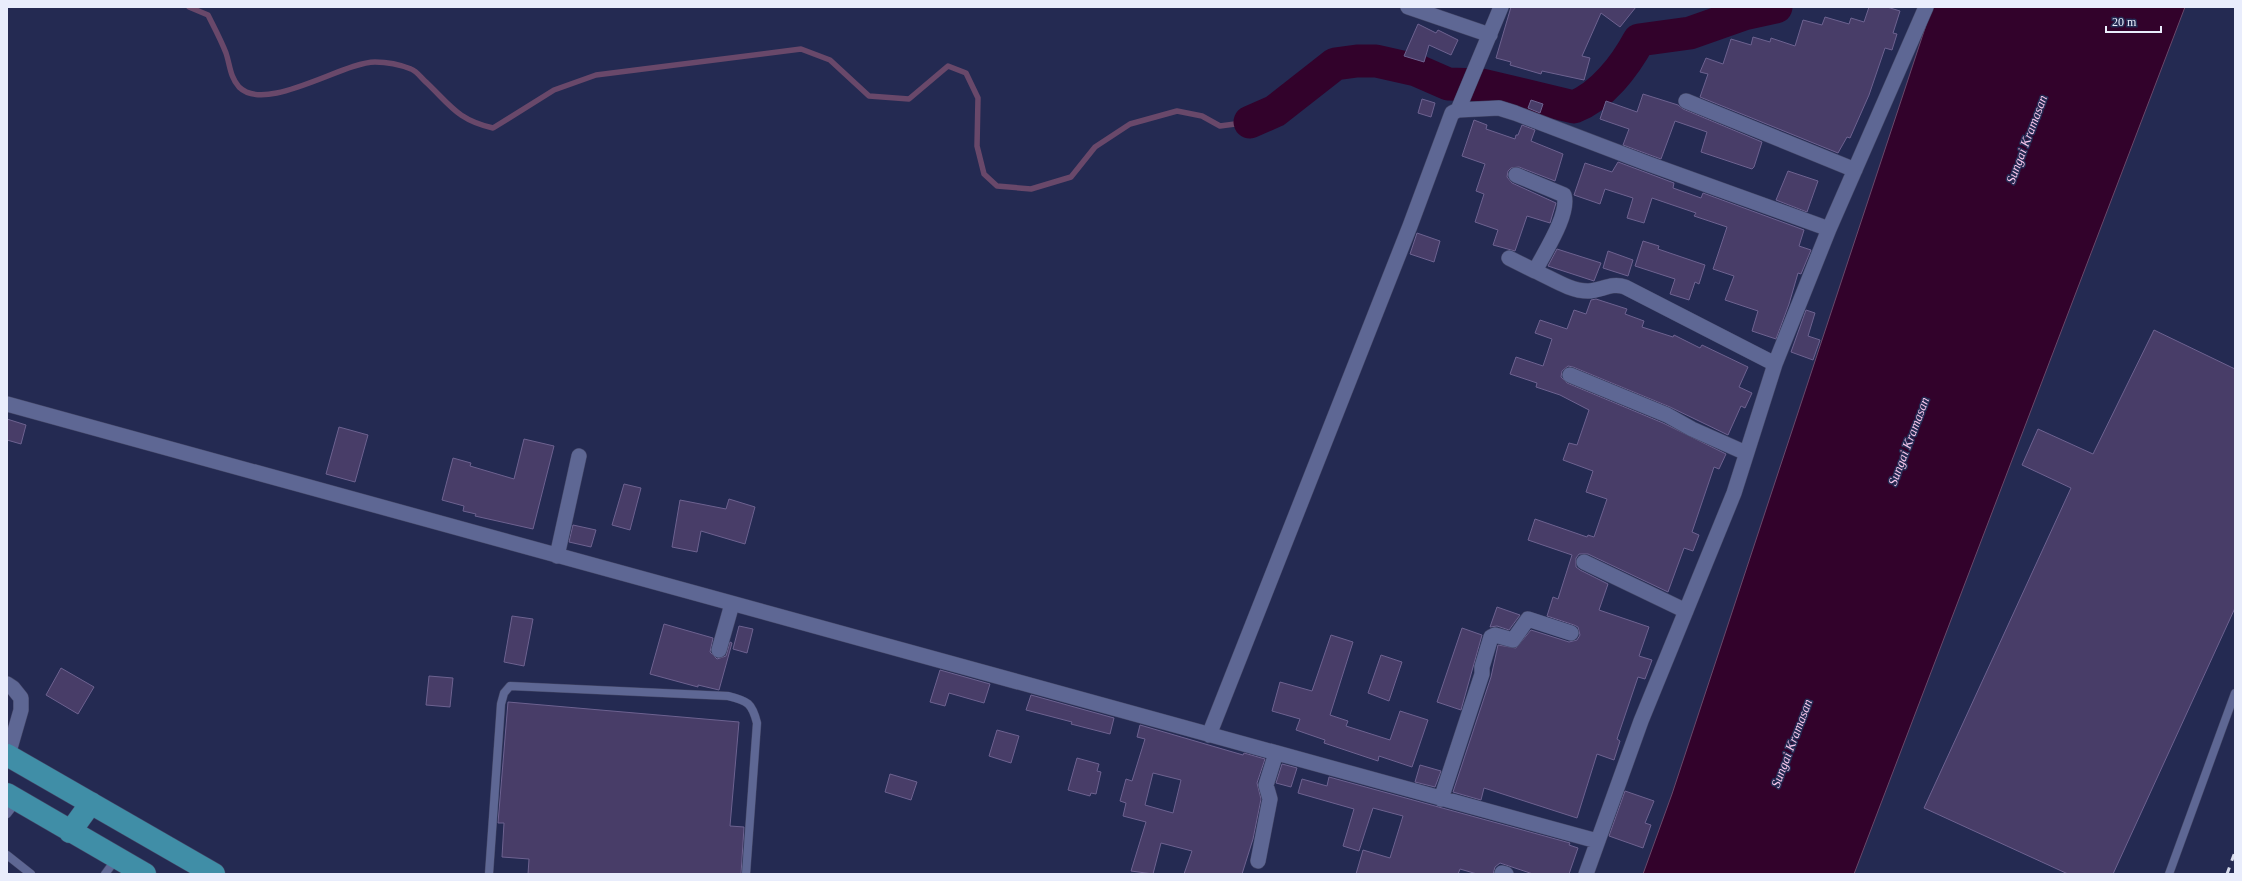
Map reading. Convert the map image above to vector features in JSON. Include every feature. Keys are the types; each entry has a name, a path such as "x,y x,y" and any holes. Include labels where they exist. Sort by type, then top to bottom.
{"highway":[{"path":"7,755 214,874"},
{"path":"11,803 70,832 111,866 145,874"},
{"path":"70,832 91,803"}],"street":[{"path":"1408,7 1490,35"},
{"path":"1209,735 1410,226 1447,123 1452,113 1460,104 1501,7"},
{"path":"1586,874 1641,721 1734,493 1775,364 1829,229 1924,10"},
{"path":"1686,101 1855,170"},
{"path":"1460,104 1499,108 1515,112 1649,164 1829,229"},
{"path":"1516,175 1556,190 1564,195 1566,202 1564,212 1535,271"},
{"path":"1509,258 1580,290 1591,291 1613,285 1625,287 1775,364"},
{"path":"1570,375 1667,415 1692,429 1746,453"},
{"path":"7,404 1597,841"},
{"path":"557,556 578,456"},
{"path":"1584,562 1686,611"},
{"path":"719,650 732,604"},
{"path":"1441,799 1482,674 1482,667 1491,637 1495,635 1513,640 1528,619 1571,634"},
{"path":"7,684 14,688 21,698 21,710 7,755"},
{"path":"1258,861 1270,799 1266,786 1276,753"}],"lane":[{"path":"489,874 501,704 504,693 510,686 728,696 744,700 754,709 757,723 746,874"},
{"path":"2169,874 2235,693"},
{"path":"7,855 31,874"}],"water":[{"name":"Sungai Kramasan","path":"1932,7 2185,7 1854,874 1643,874 1672,794"}],"building":[{"path":"1511,7 1636,7 1620,27 1601,13 1582,56 1590,58 1584,80 1542,71 1541,74 1510,65 1511,62 1496,58"},
{"path":"1869,7 1887,7 1900,11 1893,33 1897,34 1892,50 1885,48 1869,95 1850,138 1847,137 1838,153 1700,97 1708,74 1700,72 1706,58 1723,64 1731,39 1751,45 1753,37 1770,42 1771,38 1795,46 1803,20 1822,25 1825,17 1849,24 1851,18 1864,22"},
{"path":"1418,24 1436,33 1438,30 1458,40 1451,55 1429,45 1424,62 1404,56"},
{"path":"1643,94 1678,105 1683,109 1762,142 1754,167 1752,169 1701,152 1707,132 1675,121 1661,159 1623,145 1629,129 1600,119 1606,101 1637,112"},
{"path":"1422,99 1435,103 1431,117 1418,113"},
{"path":"1531,100 1543,104 1540,113 1528,108"},
{"path":"1474,120 1487,125 1486,129 1515,139 1522,125 1535,130 1531,141 1563,154 1555,181 1519,167 1511,168 1508,171 1507,177 1512,183 1556,203 1550,223 1527,216 1515,251 1493,245 1498,230 1475,222 1484,194 1476,191 1485,164 1462,156"},
{"path":"1618,162 1674,183 1673,188 1701,198 1703,193 1804,230 1799,246 1811,250 1801,274 1798,273 1789,304 1776,339 1752,331 1758,311 1725,300 1734,276 1713,269 1727,227 1694,216 1696,213 1652,198 1644,223 1627,218 1633,198 1605,189 1600,204 1574,195 1585,163 1612,172"},
{"path":"1788,171 1818,181 1807,212 1776,200"},
{"path":"1417,233 1440,241 1434,262 1410,254"},
{"path":"1643,241 1659,246 1658,249 1705,265 1699,284 1695,282 1689,300 1670,294 1675,279 1635,266"},
{"path":"1557,249 1601,263 1594,281 1548,266"},
{"path":"1608,251 1633,260 1628,276 1603,268"},
{"path":"1596,299 1627,309 1625,314 1644,321 1642,327 1673,337 1674,335 1700,348 1702,345 1748,367 1739,387 1752,393 1745,408 1741,406 1728,435 1670,407 1573,367 1568,366 1562,371 1561,377 1567,383 1663,423 1726,454 1719,469 1714,467 1692,532 1699,535 1693,551 1684,548 1668,592 1588,554 1579,554 1576,558 1576,567 1608,584 1599,610 1649,627 1639,656 1652,660 1645,679 1638,677 1617,739 1620,741 1614,760 1597,754 1577,818 1484,788 1481,800 1453,792 1491,677 1498,645 1516,648 1531,630 1569,642 1577,640 1580,635 1578,627 1547,616 1553,597 1558,599 1572,555 1528,540 1535,519 1587,537 1588,535 1594,537 1607,499 1586,492 1593,471 1563,460 1569,443 1577,445 1589,410 1560,395 1536,387 1537,383 1510,374 1516,357 1543,366 1552,339 1535,333 1540,320 1567,329 1574,310 1586,314 1591,300"},
{"path":"1806,310 1815,313 1808,336 1820,340 1813,360 1791,352"},
{"path":"2154,330 2235,369 2235,608 2113,874 2068,874 1924,808 2071,488 2022,465 2038,429 2093,454"},
{"path":"7,419 26,425 21,444 7,440"},
{"path":"339,427 368,435 355,482 326,474"},
{"path":"524,439 554,446 533,529 475,516 476,514 463,511 464,506 442,500 453,458 471,463 470,466 514,479"},
{"path":"624,484 641,488 630,530 612,525"},
{"path":"729,499 755,507 745,544 701,531 697,552 672,547 680,500 726,509"},
{"path":"573,525 596,530 591,547 569,542"},
{"path":"1497,607 1520,615 1509,630 1497,626 1490,627"},
{"path":"512,616 533,619 524,666 504,662"},
{"path":"664,624 713,638 710,652 717,659 726,656 730,642 732,643 719,690 698,685 698,687 650,674"},
{"path":"739,626 753,629 747,653 733,649"},
{"path":"1462,628 1482,635 1461,710 1437,702"},
{"path":"1331,635 1353,642 1330,715 1348,721 1346,726 1390,740 1400,711 1428,720 1412,767 1379,756 1378,761 1324,743 1325,740 1296,730 1300,719 1272,711 1280,682 1312,691"},
{"path":"1381,655 1402,662 1389,701 1368,693"},
{"path":"61,668 94,687 78,714 46,695"},
{"path":"940,670 990,684 984,703 949,693 945,706 930,702"},
{"path":"429,676 453,678 450,707 426,705"},
{"path":"1031,695 1114,718 1110,734 1026,710"},
{"path":"508,702 739,722 730,826 744,827 741,874 528,874 529,859 502,857 504,823 498,823"},
{"path":"1140,725 1243,755 1244,753 1265,759 1257,783 1261,799 1253,839 1242,874 1184,874 1192,851 1161,843 1153,874 1131,871 1146,822 1123,816 1126,803 1120,801 1126,779 1132,781 1145,739 1137,737","holes":["1153,773 1181,780 1173,813 1145,805"]},
{"path":"997,730 1019,736 1011,763 989,756"},
{"path":"1077,758 1099,764 1097,771 1101,772 1096,794 1091,793 1090,796 1068,790"},
{"path":"1282,764 1297,768 1291,787 1276,783"},
{"path":"1420,765 1441,771 1435,787 1415,782"},
{"path":"890,774 917,782 911,800 885,792"},
{"path":"1329,777 1570,843 1569,845 1578,848 1569,874 1533,874 1500,863 1495,867 1493,874 1477,874 1460,869 1458,874 1356,874 1363,850 1390,858 1403,816 1373,808 1359,851 1343,846 1354,809 1298,793 1302,779 1327,786"},
{"path":"1625,791 1654,801 1645,823 1651,825 1643,848 1609,836"}],"waterway":[{"path":"189,7 208,15 220,38 236,83 239,87 251,94 267,94 285,91 361,64 375,62 389,63 413,70 456,111 471,121 493,128 554,90 596,75 801,49 830,60 869,96 909,99 948,66 966,73 978,98 977,146 984,174 997,186 1031,189 1071,177 1095,147 1130,124 1177,111 1202,116 1220,126 1250,122"},
{"path":"1250,122 1275,111 1335,64 1357,61 1376,61 1416,70 1448,84 1482,85 1574,107 1594,96 1612,79 1627,60 1639,40 1690,33 1744,14 1776,7"}],"railway":[{"path":"2227,874 2235,852"}]}
